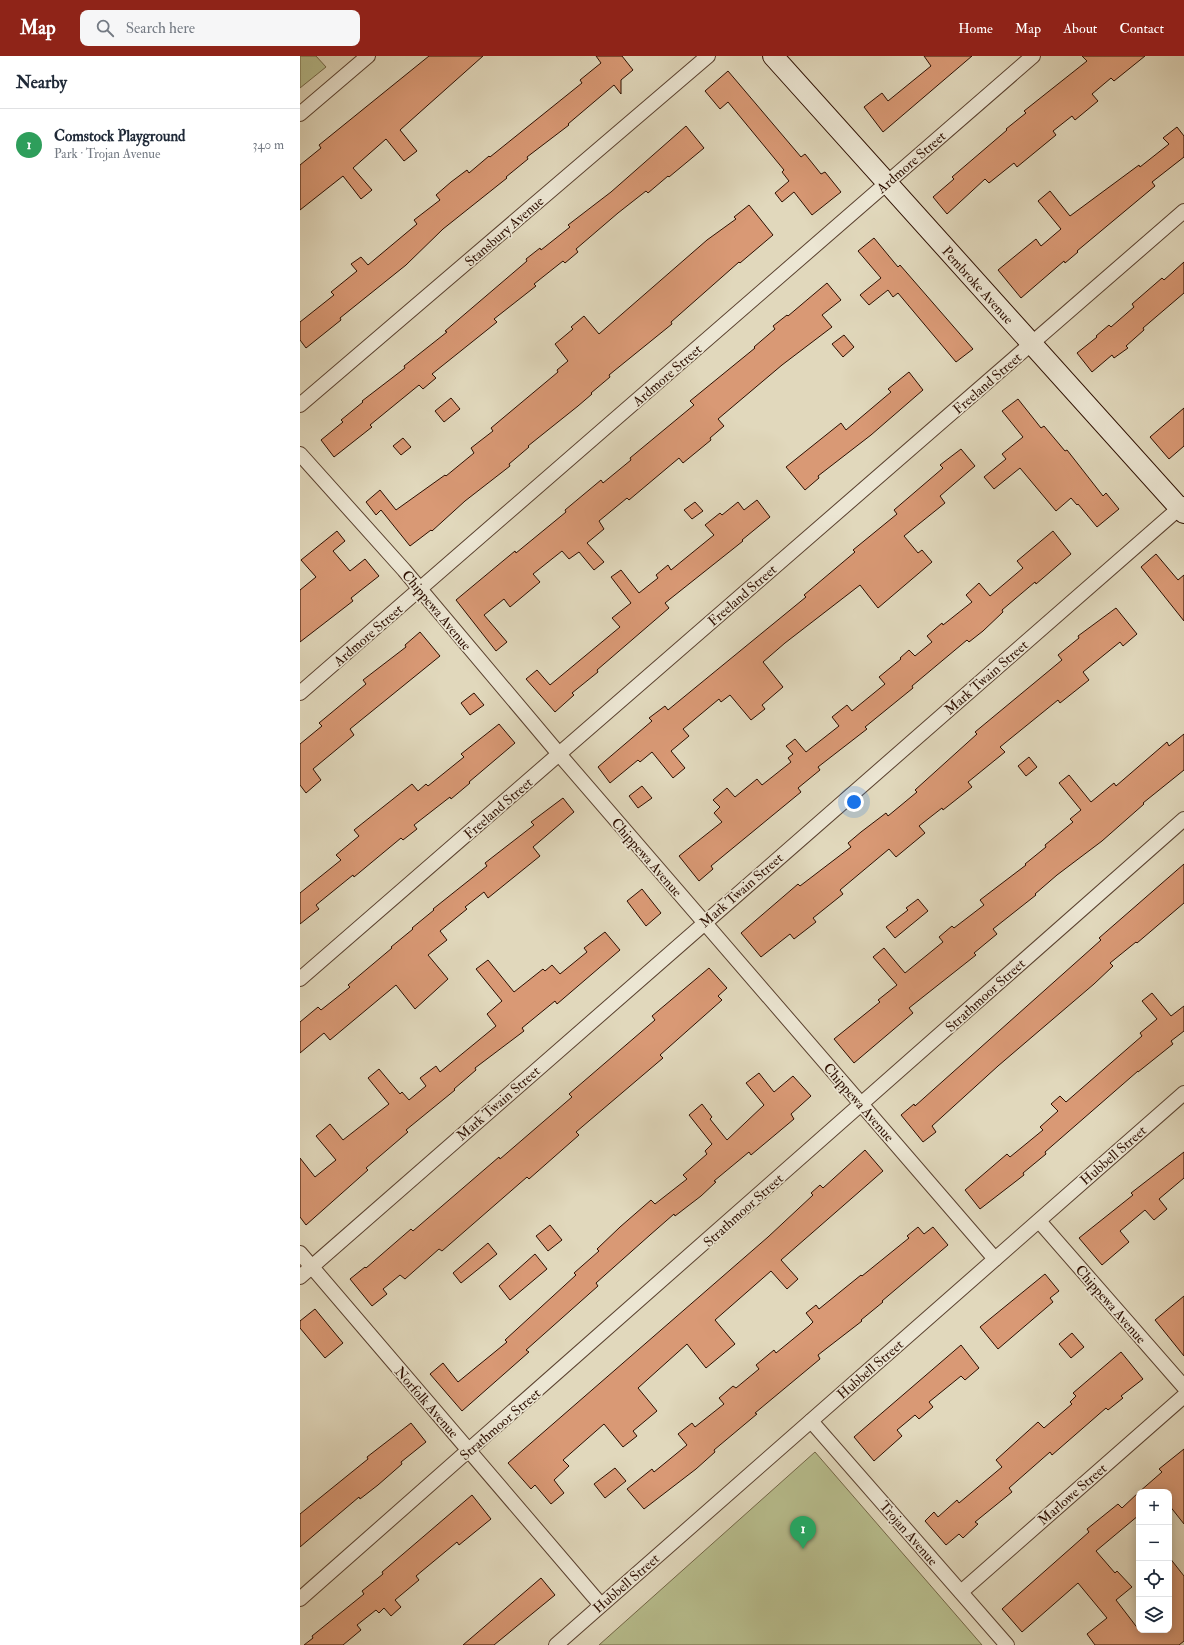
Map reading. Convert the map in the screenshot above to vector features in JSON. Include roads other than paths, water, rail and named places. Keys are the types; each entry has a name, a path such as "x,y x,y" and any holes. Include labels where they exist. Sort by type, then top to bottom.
{"street":[{"path":"300,114 368,56"},
{"name":"Stansbury Avenue","path":"300,406 708,56"},
{"name":"Pembroke Avenue","path":"773,56 1031,344 1182,508"},
{"name":"Ardmore Street","path":"300,694 1033,56"},
{"name":"Freeland Street","path":"300,979 1184,211"},
{"name":"Chippewa Avenue","path":"300,454 420,590 704,923 995,1259"},
{"name":"Mark Twain Street","path":"300,1277 704,923 1182,508"},
{"name":"Strathmoor Street","path":"300,1599 470,1451 1184,819"},
{"name":"Hubbell Street","path":"556,1645 1184,1093"},
{"name":"Chippewa Avenue","path":"1039,1221 1184,1386"},
{"name":"Norfolk Avenue","path":"300,1253 601,1605"},
{"name":"Marlowe Street","path":"961,1592 1184,1396"},
{"name":"Trojan Avenue","path":"811,1421 1007,1645"}],"place":[{"name":"Comstock Playground","path":"803,1549"}]}
